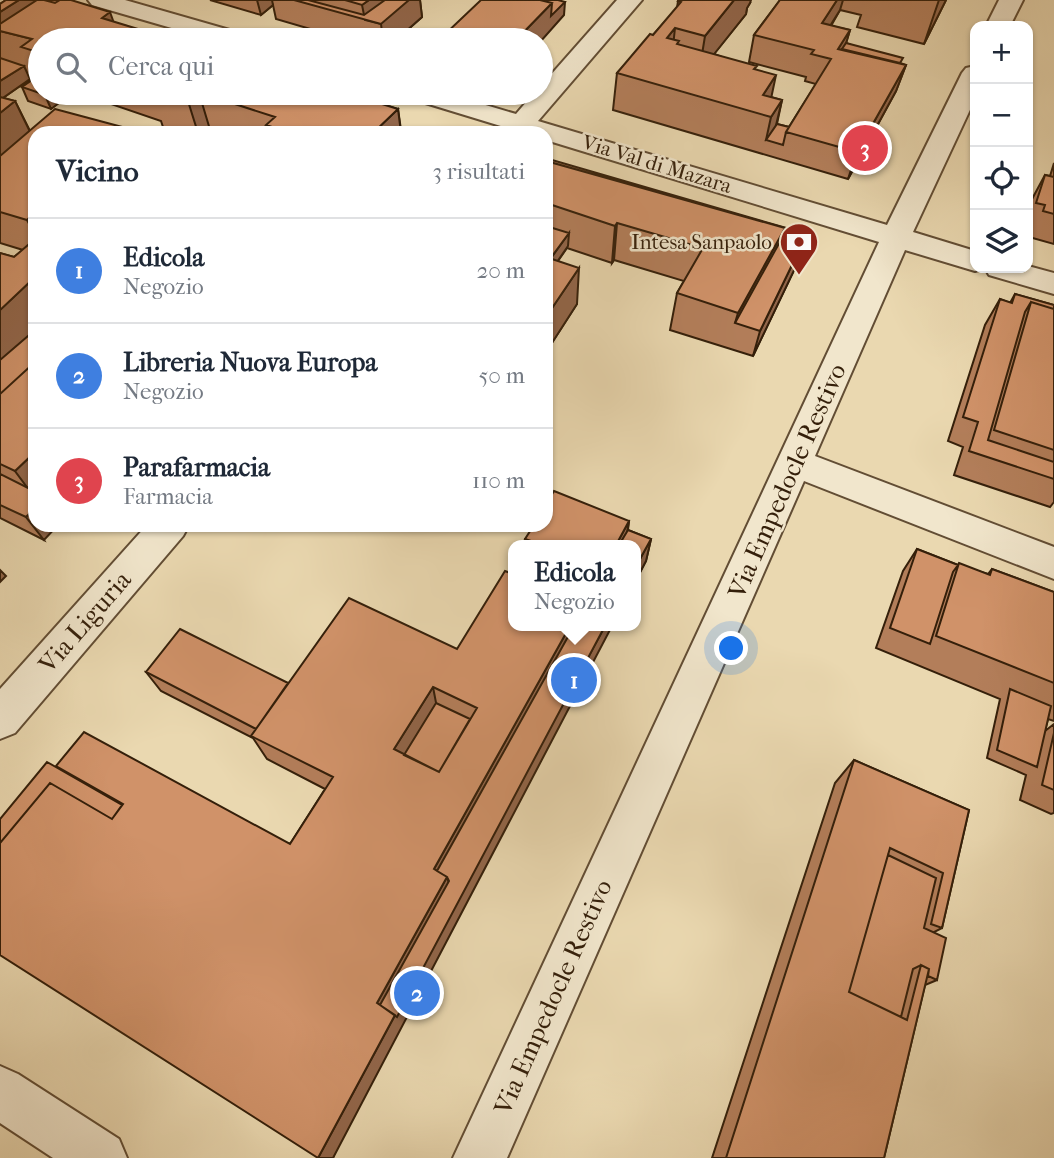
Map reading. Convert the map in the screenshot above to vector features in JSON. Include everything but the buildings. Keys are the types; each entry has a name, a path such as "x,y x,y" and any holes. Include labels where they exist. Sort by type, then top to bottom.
{"street":[{"path":"100,0 197,28"},
{"path":"553,87 630,0"},
{"path":"1000,21 1011,0"},
{"name":"Via Empedocle Restivo","path":"480,1158 896,237 970,83"},
{"name":"Via Val di Mazara","path":"452,105 511,126"},
{"path":"519,126 537,105"},
{"name":"Via Val di Mazara","path":"553,138 970,259"},
{"path":"1017,273 1054,284"},
{"path":"796,463 1054,563"},
{"name":"Via Liguria","path":"0,719 164,532"},
{"path":"0,1092 100,1158"}],"place":[{"name":"Parafarmacia","path":"865,148"},
{"name":"Intesa Sanpaolo","path":"799,276"},
{"name":"Edicola","path":"574,680"},
{"name":"Libreria Nuova Europa","path":"417,993"}]}
